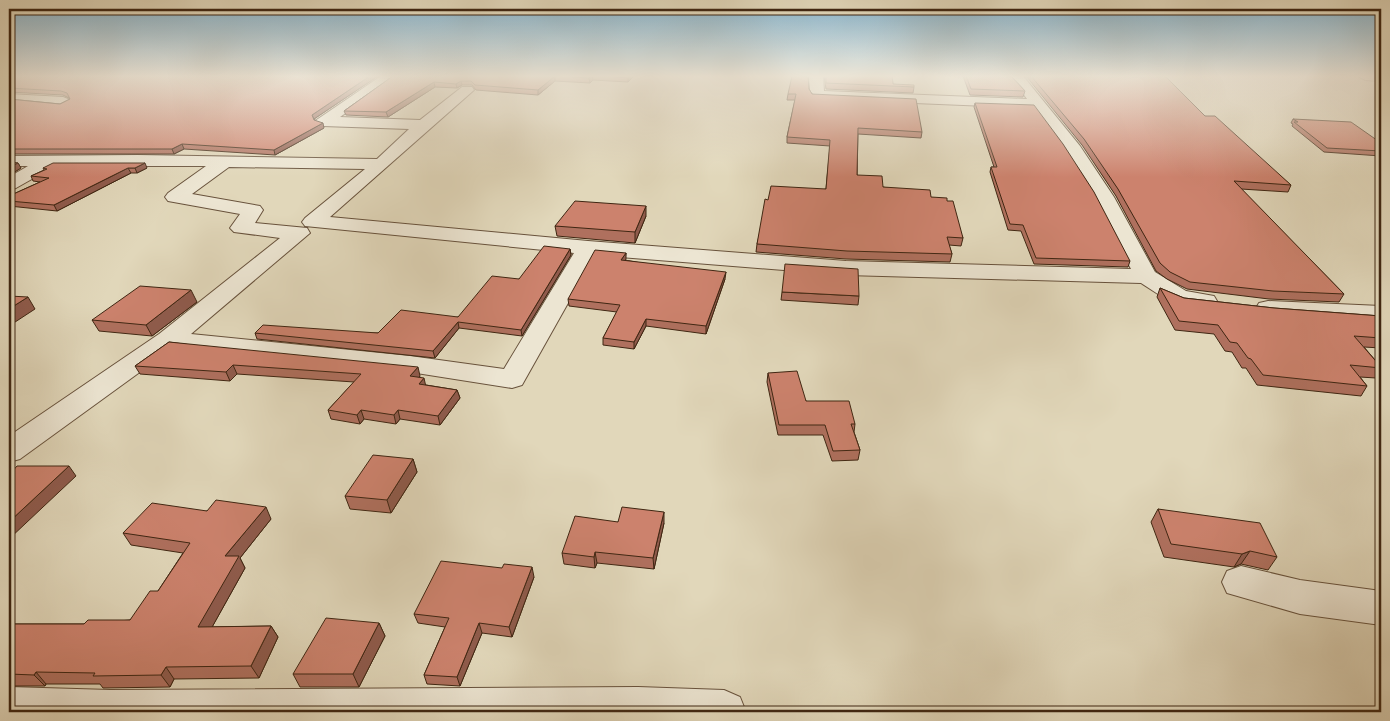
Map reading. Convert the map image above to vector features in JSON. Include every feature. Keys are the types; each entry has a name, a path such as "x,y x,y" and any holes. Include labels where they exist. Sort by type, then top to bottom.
{"street":[{"path":"341,110 323,122 423,126"},
{"path":"9,451 168,340 382,164 443,110"},
{"path":"1043,110 1071,146 1104,197 1146,276 1158,286 1180,298 1239,305 1381,314"},
{"path":"9,161 138,160 382,164"},
{"path":"226,161 175,197 253,210 241,228 306,227 846,268 1146,276"},
{"path":"9,184 51,162"},
{"path":"168,340 410,364 512,380 588,248"},
{"path":"1241,582 1300,598 1381,608"},
{"path":"9,709 110,712 638,708 724,712"}],"building":[{"path":"9,110 320,110 312,115 314,120 323,123 274,150 182,144 172,149 9,149"},
{"path":"346,110 390,110 386,112 344,111"},
{"path":"793,110 918,110 922,132 858,128 857,175 882,176 883,187 930,190 931,197 947,198 947,201 953,201 963,238 947,237 952,254 847,251 757,244 765,199 768,200 771,186 826,189 830,140 787,137"},
{"path":"977,110 1037,110 1063,144 1094,192 1130,261 1036,258 1023,225 1010,224 991,167 997,167"},
{"path":"1059,110 1199,110 1205,116 1215,116 1291,185 1234,181 1344,294 1273,291 1190,282 1170,272 1160,263 1118,189 1084,139"},
{"path":"1293,119 1351,122 1381,143 1381,151 1327,148 1294,122 1298,122"},
{"path":"9,162 18,163 9,167"},
{"path":"53,163 145,163 135,168 128,168 54,205 9,201 9,196 49,178 31,176 47,169 43,168"},
{"path":"575,201 646,206 635,232 555,226"},
{"path":"544,246 570,249 521,330 458,322 433,351 255,333 263,325 378,333 401,310 458,317 492,276 519,279"},
{"path":"595,250 626,253 621,260 726,272 706,326 646,319 634,342 603,338 620,305 568,299"},
{"path":"785,264 858,269 859,296 782,292"},
{"path":"140,286 191,290 146,325 92,320"},
{"path":"1160,288 1184,298 1274,308 1381,316 1381,338 1354,336 1381,368 1350,365 1367,386 1263,375 1237,343 1230,342 1218,325 1179,321"},
{"path":"9,296 28,297 9,309"},
{"path":"169,342 418,367 410,376 424,378 419,384 457,390 438,416 398,410 394,415 361,410 357,415 328,410 361,374 233,365 226,372 135,366"},
{"path":"797,371 806,401 849,401 855,424 851,424 860,450 833,451 825,425 779,425 768,373"},
{"path":"373,455 413,459 387,500 345,496"},
{"path":"17,466 69,466 9,522 9,475"},
{"path":"216,500 266,507 225,556 239,556 198,627 271,626 251,666 166,667 161,675 93,676 95,673 36,672 34,675 9,674 9,624 84,624 88,620 130,620 150,591 158,591 190,543 123,533 152,503 207,511"},
{"path":"622,507 664,512 653,558 595,552 594,557 562,553 575,516 618,522"},
{"path":"1158,509 1260,523 1277,557 1250,551 1242,554 1171,544"},
{"path":"441,561 502,568 504,564 532,567 509,627 479,623 457,677 424,675 449,618 414,614"},
{"path":"326,618 379,623 353,674 293,674"},
{"path":"425,709 449,712 424,712"},
{"path":"505,710 521,712 505,712"}]}
